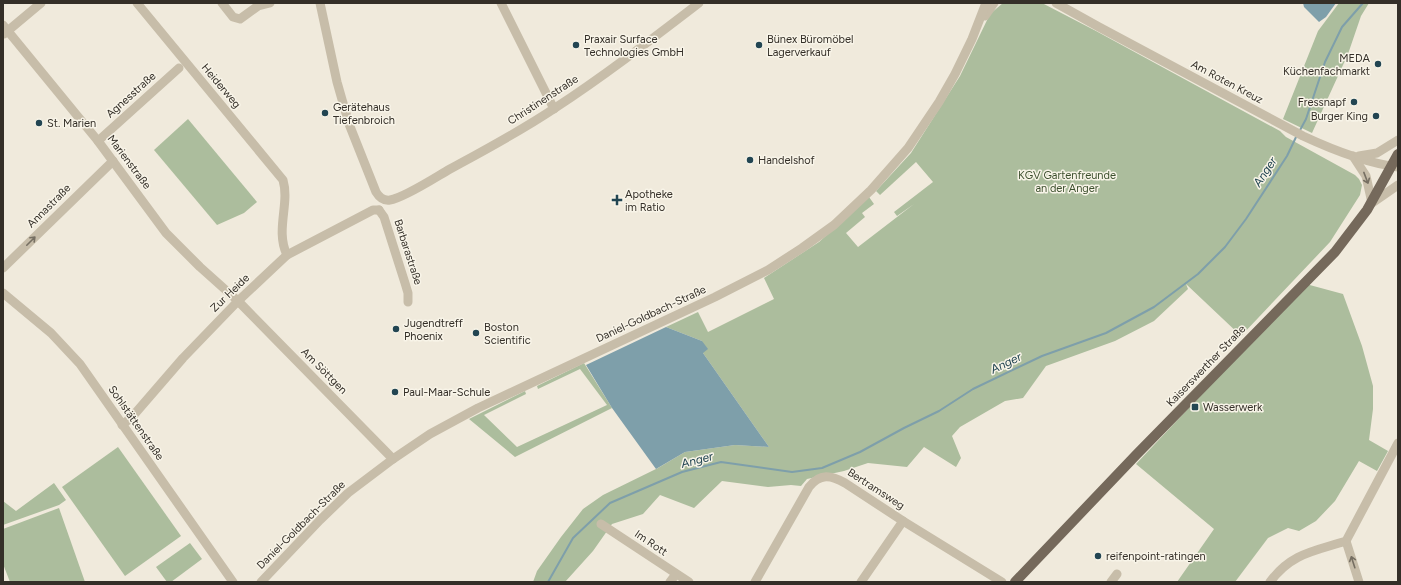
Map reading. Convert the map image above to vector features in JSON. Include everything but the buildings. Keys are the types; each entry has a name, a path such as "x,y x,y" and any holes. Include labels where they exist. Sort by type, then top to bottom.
{"main road":[{"name":"Kaiserswerther Straße","path":"1015,582 1156,434 1335,252 1350,234 1396,168 1398,154"}],"street":[{"path":"5,31 41,3"},
{"name":"Heiderweg","path":"137,3 283,180 281,238 287,255"},
{"path":"222,3 233,16 240,19 258,6 270,3"},
{"path":"320,3 337,82 349,124 376,192 379,197 386,200 379,210"},
{"path":"501,3 554,109"},
{"name":"Christinenstraße","path":"386,200 396,199 469,160 554,109 651,40 699,3"},
{"name":"Daniel-Goldbach-Straße","path":"261,582 348,493 393,459 430,434 470,413 715,297 770,268 802,248 834,225 855,206 908,148 939,102 955,74 972,39 986,3"},
{"path":"972,39 977,34 985,16 994,3"},
{"path":"1048,3 1078,19 1099,27"},
{"name":"Am Roten Kreuz","path":"1056,3 1303,136 1335,151 1396,168"},
{"name":"Marienstraße","path":"5,31 98,141 166,233 200,267 238,301"},
{"name":"Agnesstraße","path":"98,141 180,68"},
{"path":"1398,140 1377,153 1353,156 1366,176 1372,203 1398,184"},
{"name":"Annastraße","path":"3,268 112,161"},
{"name":"Zur Heide","path":"122,424 129,420 182,358 238,301 287,255 373,210 379,210"},
{"name":"Barbarastraße","path":"379,210 384,216 403,275 408,293 408,302"},
{"name":"Sohlstättenstraße","path":"3,293 51,333 80,364 233,582"},
{"name":"Am Söttgen","path":"238,301 393,459"},
{"path":"1270,582 1281,568 1293,559 1346,541 1398,443"},
{"name":"Bertramsweg","path":"755,582 809,487 818,479 830,477 836,478 1002,582"},
{"path":"861,582 903,521"},
{"name":"Im Rott","path":"601,524 688,582"},
{"path":"1346,541 1359,582"},
{"path":"670,582 676,574"}],"green space":[{"name":"KGV Gartenfreunde an der Anger","path":"1003,3 1042,3 1096,31 1280,131 1286,137 1355,175 1362,185 1360,195 1330,242 1241,336 1186,284 1188,289 1154,321 1115,341 1046,366 1023,398 1005,401 960,427 952,436 961,458 956,467 924,447 907,467 868,463 844,471 807,479 801,486 791,485 768,487 722,481 694,508 660,495 643,514 612,524 593,551 565,582 533,582 537,571 583,509 603,495 658,468 685,452 735,445 769,447 703,353 702,341 666,327 698,312 708,332 774,299 764,278 819,242 869,197 874,204 862,213 865,217 846,233 858,247 914,204 897,216 894,212 933,182 916,162 880,195 876,191 911,153 960,76 990,14"},
{"path":"1339,3 1369,3 1361,16 1348,54 1312,133 1283,119 1318,31"},
{"path":"188,119 257,202 244,213 217,225 154,150"},
{"path":"1306,284 1343,294 1362,346 1373,386 1373,409 1369,440 1388,451 1377,471 1359,461 1335,501 1316,521 1299,531 1288,528 1268,538 1235,582 1177,582 1214,529 1136,464"},
{"path":"584,363 612,408 515,457 469,419 525,391 526,394 484,415 517,447 607,405 580,369 538,389 537,386"},
{"path":"118,447 181,536 125,576 62,487"},
{"path":"54,483 66,500 59,505 3,525 3,501 16,511"},
{"path":"59,508 85,582 10,582 3,564 3,529"},
{"path":"190,543 202,559 171,582 167,582 156,567"}],"water":[{"path":"1303,3 1336,3 1326,17 1319,22 1304,7"},
{"path":"666,327 702,341 708,349 703,353 769,447 735,445 685,452 656,469 612,408 586,365"}],"waterway":[{"name":"Anger","path":"1299,132 1306,119 1325,62 1342,27 1363,3"},
{"name":"Anger","path":"548,582 573,538 610,503 682,472 721,462 792,472 822,468 860,452 939,411 973,389 1042,356 1106,333 1154,307 1198,274 1225,247 1246,219 1287,156 1297,135"}],"place":[{"name":"Praxair Surface Technologies GmbH","path":"576,45"},
{"name":"Bünex Büromöbel Lagerverkauf","path":"759,45"},
{"name":"MEDA Küchenfachmarkt","path":"1378,64"},
{"name":"Fressnapf","path":"1354,102"},
{"name":"Gerätehaus Tiefenbroich","path":"325,113"},
{"name":"Burger King","path":"1376,116"},
{"name":"St. Marien","path":"39,123"},
{"name":"Handelshof","path":"750,160"},
{"name":"Apotheke im Ratio","path":"617,200"},
{"name":"Jugendtreff Phoenix","path":"396,329"},
{"name":"Boston Scientific","path":"476,333"},
{"name":"Paul-Maar-Schule","path":"395,392"},
{"name":"Wasserwerk","path":"1195,407"},
{"name":"reifenpoint-ratingen","path":"1098,556"}]}
